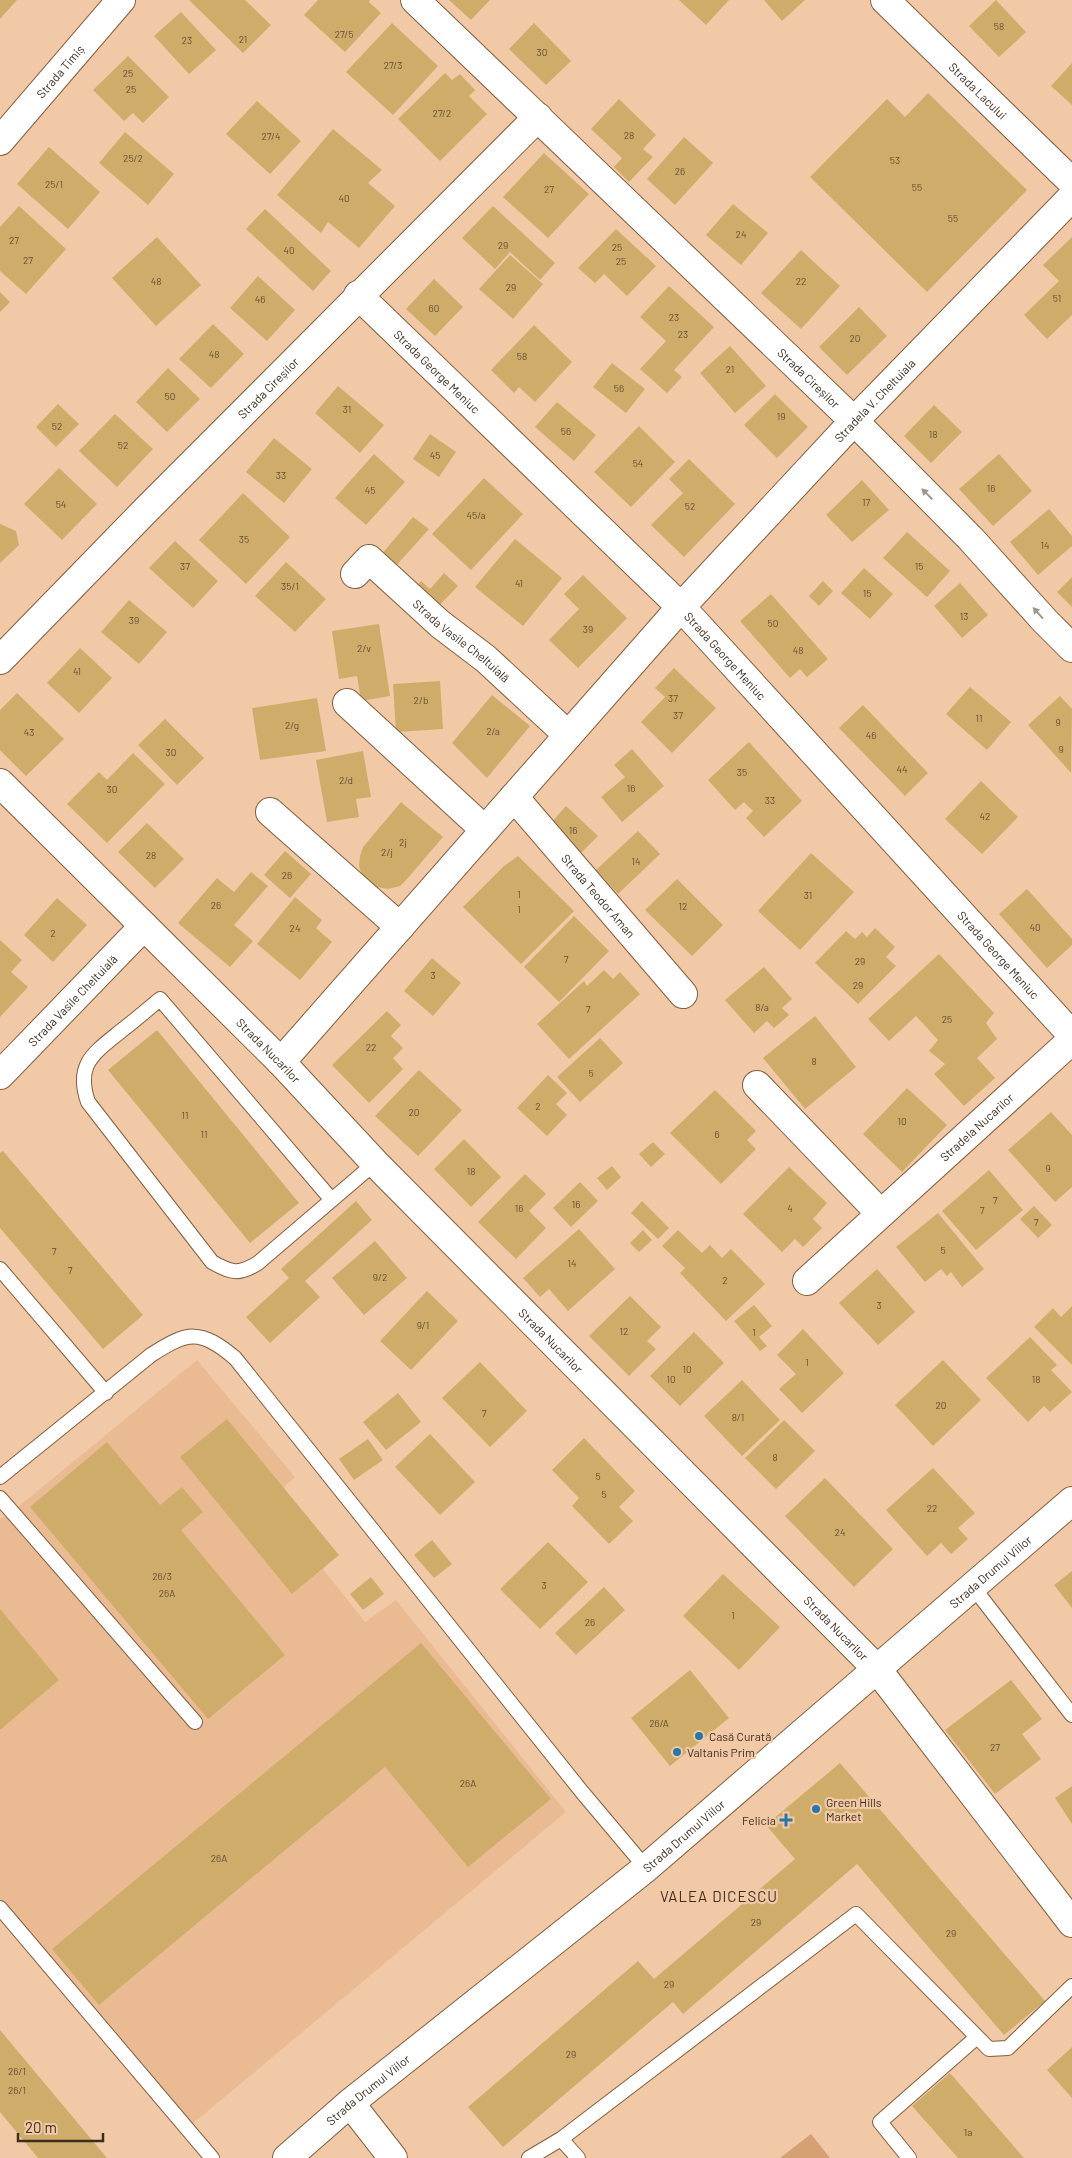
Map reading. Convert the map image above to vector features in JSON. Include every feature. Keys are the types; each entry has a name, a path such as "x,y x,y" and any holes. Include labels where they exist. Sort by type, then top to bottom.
{"street":[{"name":"Strada Timiș","path":"0,141 120,0"},
{"name":"Strada Cireșilor","path":"415,0 854,421 971,539 1072,648"},
{"name":"Strada Lacului","path":"885,0 1072,182"},
{"name":"Strada Cireșilor","path":"0,660 358,295 538,117"},
{"name":"Stradela V. Cheltuiala","path":"681,607 854,421 1072,197"},
{"name":"Strada George Meniuc","path":"358,295 681,607 1072,1035"},
{"name":"Strada Vasile Cheltuială","path":"355,574 370,560 440,624 486,659 568,735"},
{"path":"281,1062 681,607"},
{"path":"347,704 484,830"},
{"name":"Strada Nucarilor","path":"0,783 281,1062 375,1164 877,1669 1072,1923"},
{"name":"Strada Teodor Aman","path":"514,797 683,994"},
{"path":"270,812 400,927"},
{"name":"Strada Vasile Cheltuială","path":"0,1075 144,926"},
{"name":"Stradela Nucarilor","path":"807,1281 1072,1040"},
{"path":"757,1085 880,1213"},
{"name":"Strada Drumul Viilor","path":"287,2158 350,2103 646,1868 1072,1501"},
{"path":"350,2103 393,2158"}],"lane":[{"path":"332,1199 160,999 92,1054 84,1076 84,1090 88,1102 212,1262 225,1270 235,1272 247,1270 258,1263 375,1164"},
{"path":"0,1268 106,1394"},
{"path":"0,1477 171,1342 193,1336 216,1342 235,1358 582,1792 646,1868"},
{"path":"0,1498 195,1722"},
{"path":"973,1587 1072,1715"},
{"path":"0,1908 212,2158"},
{"path":"530,2158 561,2139 856,1914 989,2049 1008,2048 1072,1986"},
{"path":"908,2158 880,2122 977,2037"},
{"path":"561,2139 578,2158"}],"shaded area":[{"path":"197,1360 295,1477 272,1497 326,1566 323,1569 365,1622 396,1600 566,1812 185,2130 0,1908 0,1519 7,1516"},
{"path":"811,2134 830,2158 780,2158"}],"building":[{"path":"0,0 17,0 0,19"},
{"path":"189,0 245,0 271,25 243,53"},
{"path":"318,0 370,0 369,2 381,13 345,52 304,15"},
{"path":"449,0 490,0 471,20"},
{"path":"679,0 729,0 706,25"},
{"path":"764,0 805,0 782,21"},
{"path":"996,0 1026,32 999,57 969,26"},
{"path":"181,12 216,50 189,74 154,36"},
{"path":"392,23 438,66 393,115 346,72"},
{"path":"534,23 571,61 546,85 509,49"},
{"path":"128,56 169,97 143,123 133,113 124,121 93,90"},
{"path":"1072,63 1072,105 1051,86"},
{"path":"445,73 452,80 460,74 475,90 469,96 487,114 440,161 398,119"},
{"path":"928,93 1027,190 927,292 810,177 887,99 905,117"},
{"path":"619,99 656,135 643,149 653,157 629,182 614,167 622,158 591,129"},
{"path":"257,101 301,141 270,174 226,134"},
{"path":"333,129 382,170 368,183 395,206 359,248 328,222 321,233 277,195"},
{"path":"125,132 174,174 148,205 99,163"},
{"path":"684,137 713,163 675,205 647,179"},
{"path":"49,147 100,192 68,229 17,184"},
{"path":"544,153 589,194 548,238 503,197"},
{"path":"733,204 768,233 741,265 706,235"},
{"path":"19,206 66,249 26,294 0,271 0,227"},
{"path":"493,206 555,263 540,280 510,252 495,269 462,238"},
{"path":"265,209 331,271 313,291 246,229"},
{"path":"616,229 656,266 627,296 604,274 595,283 578,268"},
{"path":"157,237 201,285 156,326 112,278"},
{"path":"1072,237 1072,315 1047,339 1024,315 1059,281 1043,265"},
{"path":"801,250 840,286 801,329 761,293"},
{"path":"510,255 543,284 513,319 479,289"},
{"path":"258,276 295,310 267,341 230,308"},
{"path":"434,279 463,307 435,336 406,309"},
{"path":"669,286 714,327 674,370 682,377 667,393 640,369 666,341 640,317"},
{"path":"0,292 10,302 0,312"},
{"path":"859,307 887,336 847,375 819,347"},
{"path":"213,324 244,354 211,388 179,359"},
{"path":"534,325 572,362 535,402 519,387 514,393 491,370"},
{"path":"730,346 766,386 735,413 700,373"},
{"path":"612,363 645,389 626,413 593,387"},
{"path":"168,368 200,399 167,432 136,402"},
{"path":"338,386 384,425 360,453 315,413"},
{"path":"775,394 808,427 777,458 744,425"},
{"path":"557,402 596,435 574,461 535,427"},
{"path":"58,404 79,424 56,447 36,427"},
{"path":"934,405 962,432 931,463 904,436"},
{"path":"115,414 153,449 117,487 79,451"},
{"path":"639,426 675,462 631,507 594,472"},
{"path":"430,434 456,452 439,477 413,459"},
{"path":"274,438 312,469 284,503 246,472"},
{"path":"374,454 405,482 366,525 335,498"},
{"path":"999,454 1032,491 993,526 959,489"},
{"path":"689,459 735,504 684,557 651,525 683,493 669,479"},
{"path":"59,468 97,504 62,540 24,504"},
{"path":"484,478 523,514 471,570 432,534"},
{"path":"862,480 889,510 852,542 826,515"},
{"path":"243,493 290,537 246,584 199,540"},
{"path":"1049,509 1072,536 1072,546 1038,575 1010,542"},
{"path":"413,517 429,529 395,567 381,555"},
{"path":"0,524 16,531 19,545 0,563"},
{"path":"907,532 950,571 927,597 883,558"},
{"path":"515,539 562,578 523,626 475,587"},
{"path":"175,541 218,581 193,608 149,568"},
{"path":"286,562 326,599 295,632 255,596"},
{"path":"864,568 893,594 870,619 841,593"},
{"path":"444,573 458,586 434,611 412,592 421,581 430,589"},
{"path":"583,575 627,618 578,668 549,640 579,609 564,594"},
{"path":"1072,577 1072,607 1057,592"},
{"path":"823,581 833,591 819,606 809,596"},
{"path":"960,583 988,615 962,638 934,606"},
{"path":"771,594 828,659 807,677 800,669 790,678 740,621"},
{"path":"129,600 167,632 139,664 101,632"},
{"path":"379,624 390,696 361,701 357,676 339,679 332,631"},
{"path":"80,648 112,678 79,713 47,683"},
{"path":"674,668 716,708 672,753 641,722 665,697 655,688"},
{"path":"440,681 443,729 396,732 393,684"},
{"path":"970,687 1011,722 987,750 946,714"},
{"path":"17,693 64,739 26,776 0,750 0,710"},
{"path":"492,695 530,726 487,778 452,743"},
{"path":"1060,696 1072,709 1071,773 1028,725"},
{"path":"317,698 326,751 260,760 252,708"},
{"path":"863,705 928,773 905,796 839,728"},
{"path":"165,719 204,758 177,785 138,745"},
{"path":"749,742 802,801 764,837 746,818 753,811 744,802 735,810 708,780"},
{"path":"632,749 664,786 622,822 601,797 625,777 614,765"},
{"path":"363,751 371,797 356,799 359,817 327,822 316,760"},
{"path":"133,753 165,784 107,843 67,804 99,772 107,780"},
{"path":"981,781 1018,817 982,854 945,819"},
{"path":"401,802 443,837 400,886 388,889 377,887 362,875 359,866 360,856 363,847"},
{"path":"566,806 598,836 580,854 549,825"},
{"path":"147,823 184,859 155,888 118,852"},
{"path":"638,831 660,854 618,894 596,870"},
{"path":"285,851 311,874 290,898 264,875"},
{"path":"811,853 854,892 800,950 758,911"},
{"path":"518,856 574,911 521,964 463,907 504,866"},
{"path":"251,872 268,886 234,925 253,941 230,967 178,923 217,878 234,892"},
{"path":"677,879 723,925 692,956 645,910"},
{"path":"1027,889 1072,939 1072,945 1047,968 999,914"},
{"path":"295,897 322,920 316,928 332,942 300,980 257,944"},
{"path":"57,898 87,925 53,962 24,935"},
{"path":"574,916 609,951 559,1002 524,967"},
{"path":"875,928 895,947 886,957 896,966 858,1004 815,963 846,931 855,939 862,932 867,937"},
{"path":"0,940 22,960 11,972 28,987 0,1017"},
{"path":"939,954 994,1013 986,1023 997,1039 977,1058 995,1078 964,1106 934,1074 945,1064 929,1051 938,1040 916,1016 889,1041 868,1019"},
{"path":"432,958 461,983 433,1016 404,991"},
{"path":"764,967 792,999 782,1008 789,1015 774,1028 767,1021 754,1033 725,1000"},
{"path":"604,970 613,979 620,972 640,994 569,1059 537,1024 584,981 587,986"},
{"path":"387,1011 401,1025 391,1036 403,1048 393,1058 403,1069 369,1103 332,1065"},
{"path":"815,1016 856,1067 805,1109 763,1058"},
{"path":"157,1030 299,1203 250,1243 108,1070"},
{"path":"600,1038 623,1063 580,1102 557,1077"},
{"path":"419,1070 462,1110 418,1156 375,1116"},
{"path":"548,1075 567,1093 556,1104 567,1115 547,1136 517,1108"},
{"path":"907,1088 947,1125 902,1172 863,1134"},
{"path":"715,1090 756,1131 747,1140 756,1149 721,1184 670,1133"},
{"path":"1051,1112 1072,1135 1072,1187 1055,1202 1008,1150"},
{"path":"464,1139 501,1177 471,1207 434,1169"},
{"path":"653,1142 665,1154 651,1167 639,1154"},
{"path":"3,1151 143,1315 103,1349 0,1228 0,1153"},
{"path":"612,1166 621,1177 607,1190 597,1178"},
{"path":"789,1167 827,1203 813,1219 822,1228 803,1247 795,1239 782,1252 743,1214"},
{"path":"989,1170 1023,1210 976,1250 942,1211"},
{"path":"525,1174 546,1194 529,1211 546,1228 516,1259 478,1222"},
{"path":"580,1182 598,1201 571,1227 553,1208"},
{"path":"356,1201 372,1220 305,1281 320,1297 270,1343 246,1317 289,1278 281,1269"},
{"path":"642,1201 669,1228 658,1239 631,1213"},
{"path":"1034,1206 1052,1225 1038,1238 1020,1219"},
{"path":"938,1213 984,1269 962,1287 951,1272 947,1276 941,1269 925,1282 896,1247"},
{"path":"579,1229 615,1269 568,1311 549,1289 540,1297 523,1278"},
{"path":"643,1230 652,1240 639,1252 630,1243"},
{"path":"678,1230 702,1253 710,1245 722,1258 731,1249 765,1284 726,1321 680,1273 685,1268 662,1246"},
{"path":"375,1241 407,1278 364,1315 332,1278"},
{"path":"877,1269 915,1312 878,1345 839,1303"},
{"path":"427,1291 458,1321 411,1370 380,1341"},
{"path":"630,1296 661,1327 647,1341 656,1349 629,1376 589,1336"},
{"path":"754,1305 772,1326 759,1337 767,1346 760,1351 734,1321"},
{"path":"1072,1306 1072,1365 1034,1327 1053,1308 1061,1317"},
{"path":"803,1329 844,1373 802,1413 779,1389 796,1374 777,1355"},
{"path":"694,1332 724,1363 680,1406 650,1376"},
{"path":"1030,1337 1057,1365 1051,1370 1072,1392 1050,1412 1044,1406 1028,1422 986,1378"},
{"path":"943,1360 981,1400 933,1446 895,1405"},
{"path":"480,1362 527,1411 490,1447 442,1398"},
{"path":"742,1380 780,1420 742,1456 704,1416"},
{"path":"398,1393 421,1422 386,1450 363,1422"},
{"path":"227,1419 339,1555 292,1594 180,1457"},
{"path":"784,1420 815,1451 776,1489 745,1458"},
{"path":"430,1434 475,1482 440,1515 395,1467"},
{"path":"584,1438 635,1491 619,1507 633,1521 609,1544 572,1506 579,1498 552,1470"},
{"path":"368,1439 383,1460 354,1480 339,1459"},
{"path":"107,1442 160,1505 182,1487 203,1512 181,1530 285,1655 208,1719 30,1507"},
{"path":"933,1468 975,1513 958,1528 968,1539 951,1554 941,1543 927,1556 886,1510"},
{"path":"825,1478 893,1549 854,1587 785,1516"},
{"path":"432,1540 452,1564 434,1578 414,1555"},
{"path":"548,1542 588,1582 540,1629 500,1589"},
{"path":"1072,1571 1072,1608 1054,1585"},
{"path":"723,1574 780,1627 739,1670 683,1616"},
{"path":"371,1577 384,1594 363,1610 350,1594"},
{"path":"604,1587 625,1610 576,1655 555,1633"},
{"path":"0,1609 59,1680 0,1730"},
{"path":"421,1643 551,1799 468,1867 385,1767 99,2005 52,1949"},
{"path":"690,1670 729,1718 670,1766 631,1718"},
{"path":"1011,1680 1042,1719 1022,1734 1041,1759 995,1794 945,1730"},
{"path":"840,1763 1045,2001 1004,2035 857,1864 683,2014 673,2002 503,2147 468,2107 638,1961 654,1979 795,1859 766,1825"},
{"path":"1072,1786 1072,1824 1055,1798"},
{"path":"0,2030 107,2158 38,2158 0,2112"},
{"path":"1072,2047 1072,2098 1047,2070"},
{"path":"950,2073 1024,2158 958,2158 912,2106"}],"place":[{"name":"Casă Curată","path":"699,1736"},
{"name":"Valtanis Prim","path":"677,1752"},
{"name":"Green Hills Market","path":"816,1809"},
{"name":"Felicia","path":"786,1820"}],"district":[{"name":"VALEA DICESCU","path":"719,1896"}]}
